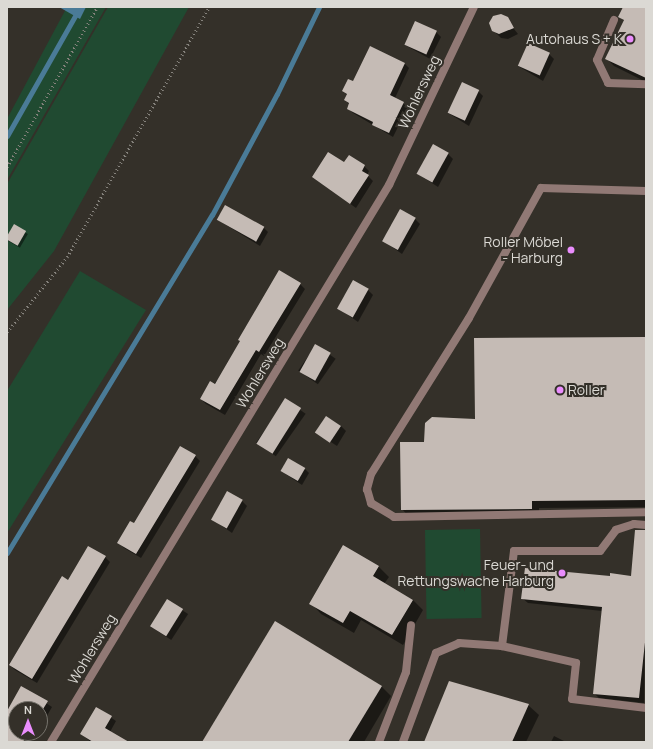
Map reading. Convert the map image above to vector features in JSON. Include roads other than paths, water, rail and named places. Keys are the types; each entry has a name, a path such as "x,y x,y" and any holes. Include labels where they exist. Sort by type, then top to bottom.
{"street":[{"name":"Wohlersweg","path":"51,742 389,185 474,7"},
{"path":"614,20 597,60 608,83 646,84"},
{"path":"646,191 541,188 469,318 371,474 367,489 371,503 386,514 404,518 646,512"},
{"path":"502,646 514,551 600,551 616,530 634,524 646,525"},
{"path":"379,742 406,672 411,625"},
{"path":"403,742 436,653 459,643 502,646 576,663 572,699 646,708"}],"water":[{"path":"59,7 86,7 80,19"}],"waterway":[{"path":"7,136 80,7"},
{"path":"7,553 212,215 277,94 319,7"}],"place":[{"name":"Autohaus S + K","path":"630,39"},
{"name":"Roller Möbel - Harburg","path":"571,250"},
{"name":"Roller","path":"560,390"},
{"name":"Feuer- und Rettungswache Harburg","path":"562,573"}]}
